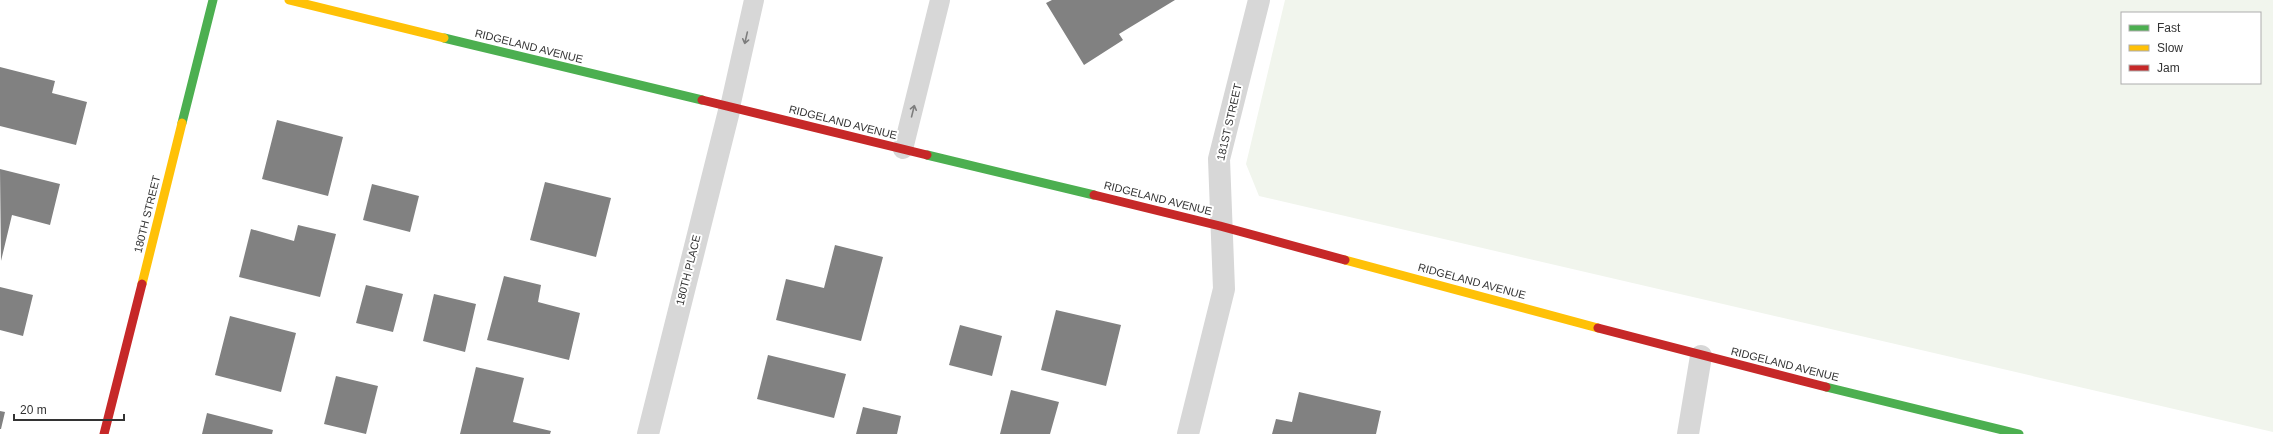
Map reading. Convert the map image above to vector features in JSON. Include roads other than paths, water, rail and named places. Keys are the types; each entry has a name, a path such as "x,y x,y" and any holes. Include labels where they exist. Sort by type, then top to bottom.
{"street":[{"name":"180TH STREET","path":"104,434 213,0"},
{"name":"RIDGELAND AVENUE","path":"289,0 1220,226 1701,356 2019,434"},
{"name":"181ST STREET","path":"1188,434 1224,289 1218,159 1259,0"},
{"name":"180TH PLACE","path":"648,434 730,107"},
{"path":"1688,434 1701,356"}],"lane":[{"path":"730,107 754,0"},
{"path":"903,149 940,0"}]}
